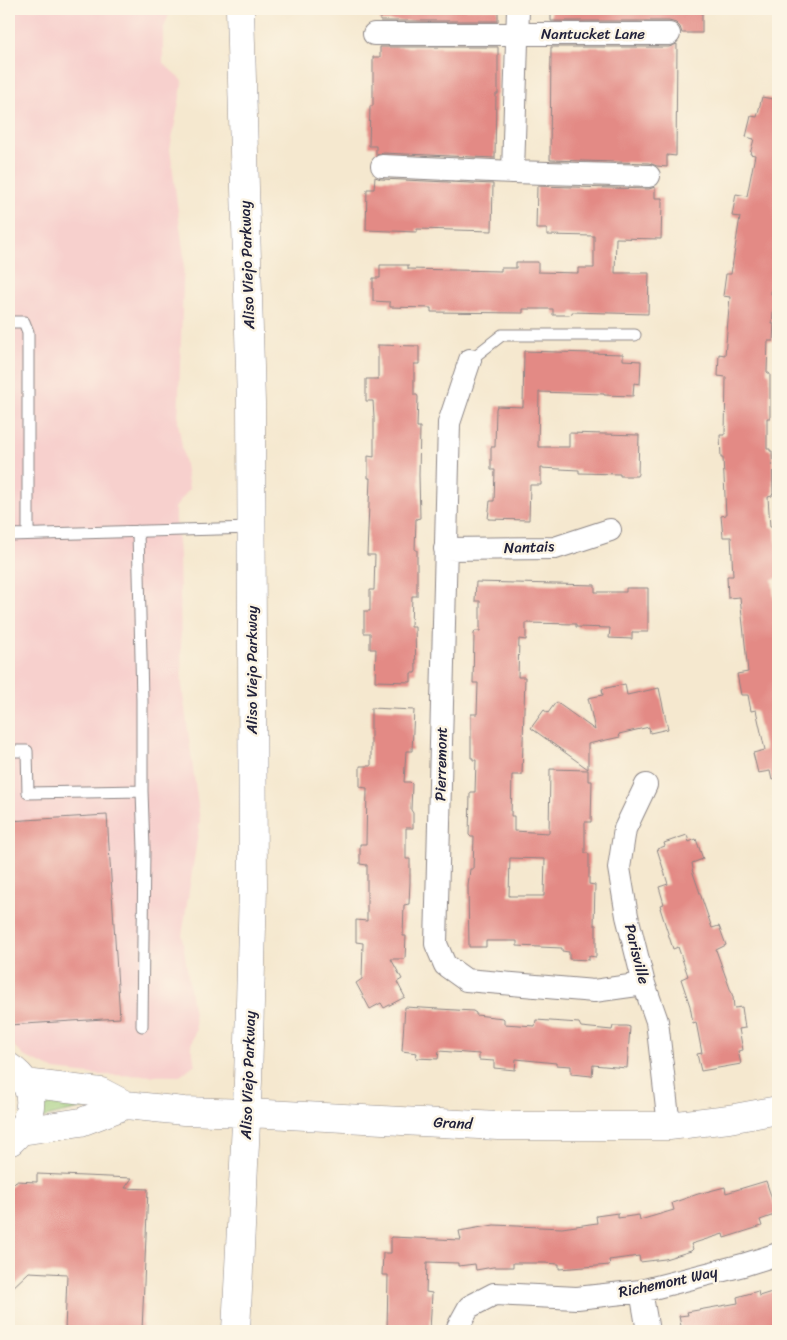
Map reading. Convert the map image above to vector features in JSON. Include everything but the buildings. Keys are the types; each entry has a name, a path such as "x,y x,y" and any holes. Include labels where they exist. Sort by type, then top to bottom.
{"main road":[{"name":"Aliso Viejo Parkway","path":"236,1331 247,1113 253,886 252,528 240,9"},
{"name":"Grand","path":"17,1075 101,1092 126,1105 184,1111 498,1126 669,1126 729,1119 778,1110"},
{"path":"15,1136 28,1120 31,1107 30,1095 17,1075"},
{"name":"Grand","path":"15,1136 81,1122 126,1105"}],"street":[{"path":"513,172 518,9"},
{"name":"Nantucket Lane","path":"374,34 669,34"},
{"path":"382,166 649,176"},
{"name":"Pierremont","path":"470,360 449,423 436,944 445,966 466,980 594,990 644,984"},
{"name":"Nantais","path":"445,549 555,548 610,530"},
{"name":"Parisville","path":"646,785 625,829 619,868 627,916 644,984 657,1021 669,1126"},
{"name":"Richemont Way","path":"458,1331 458,1327 469,1307 494,1294 577,1298 641,1291 778,1254"},
{"path":"641,1291 648,1331"}],"lane":[{"path":"9,322 24,322 28,332 28,534"},
{"path":"470,360 502,335 635,335"},
{"path":"9,535 252,528"},
{"path":"138,531 144,849 142,1026"},
{"path":"9,751 27,751 28,793 142,790"}],"shaded area":[{"path":"9,9 171,9 163,30 163,63 183,81 170,149 184,257 178,422 189,489 175,508 179,555 182,686 200,821 182,936 196,1028 191,1045 195,1064 180,1076 99,1075 55,1070 24,1056 9,1041"}],"green space":[{"path":"45,1090 109,1102 42,1118"}]}
